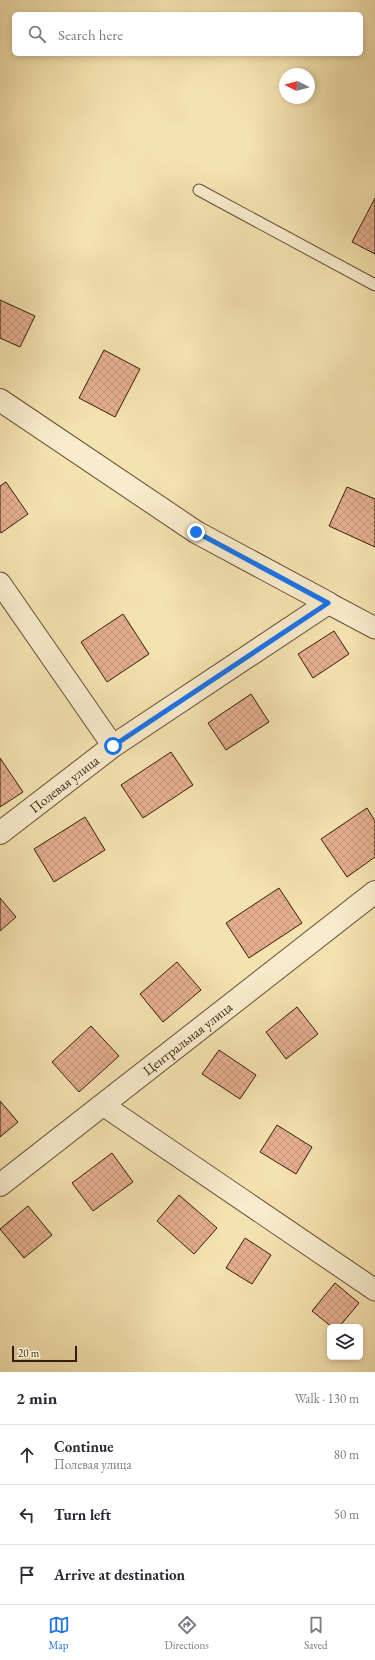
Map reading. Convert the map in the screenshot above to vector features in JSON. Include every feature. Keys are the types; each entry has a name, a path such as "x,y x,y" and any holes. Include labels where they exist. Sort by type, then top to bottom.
{"street":[{"path":"0,400 196,532 375,628"},
{"path":"0,584 113,746"},
{"name":"Полевая улица","path":"0,833 113,746 328,603"},
{"name":"Центральная улица","path":"0,1185 375,892"},
{"path":"103,1105 375,1290"}],"lane":[{"path":"199,190 375,285"}],"building":[{"path":"375,198 375,254 352,242"},
{"path":"0,300 35,316 20,347 0,338"},
{"path":"104,350 140,369 115,417 79,398"},
{"path":"6,482 28,514 1,533 0,486"},
{"path":"347,487 375,499 375,547 329,526"},
{"path":"123,614 149,654 107,682 81,642"},
{"path":"334,631 349,654 313,678 298,654"},
{"path":"251,694 269,722 226,750 208,723"},
{"path":"171,752 193,785 143,818 121,785"},
{"path":"0,758 23,792 0,807"},
{"path":"367,808 375,821 375,857 347,877 321,839"},
{"path":"85,817 105,850 54,882 34,849"},
{"path":"279,888 302,923 249,958 226,923"},
{"path":"0,898 16,917 0,931"},
{"path":"177,962 201,990 163,1022 140,994"},
{"path":"297,1007 318,1034 286,1059 266,1032"},
{"path":"91,1026 119,1056 79,1092 52,1062"},
{"path":"219,1050 256,1075 240,1099 202,1074"},
{"path":"0,1101 18,1122 0,1137"},
{"path":"277,1125 312,1147 296,1174 260,1152"},
{"path":"112,1153 133,1182 93,1211 72,1183"},
{"path":"179,1195 217,1228 194,1254 157,1221"},
{"path":"28,1206 52,1235 24,1258 0,1229"},
{"path":"245,1238 271,1255 252,1284 226,1268"},
{"path":"335,1283 359,1303 342,1324 328,1324 312,1311"}],"route":[{"path":"113,746 328,603 196,532"}]}
